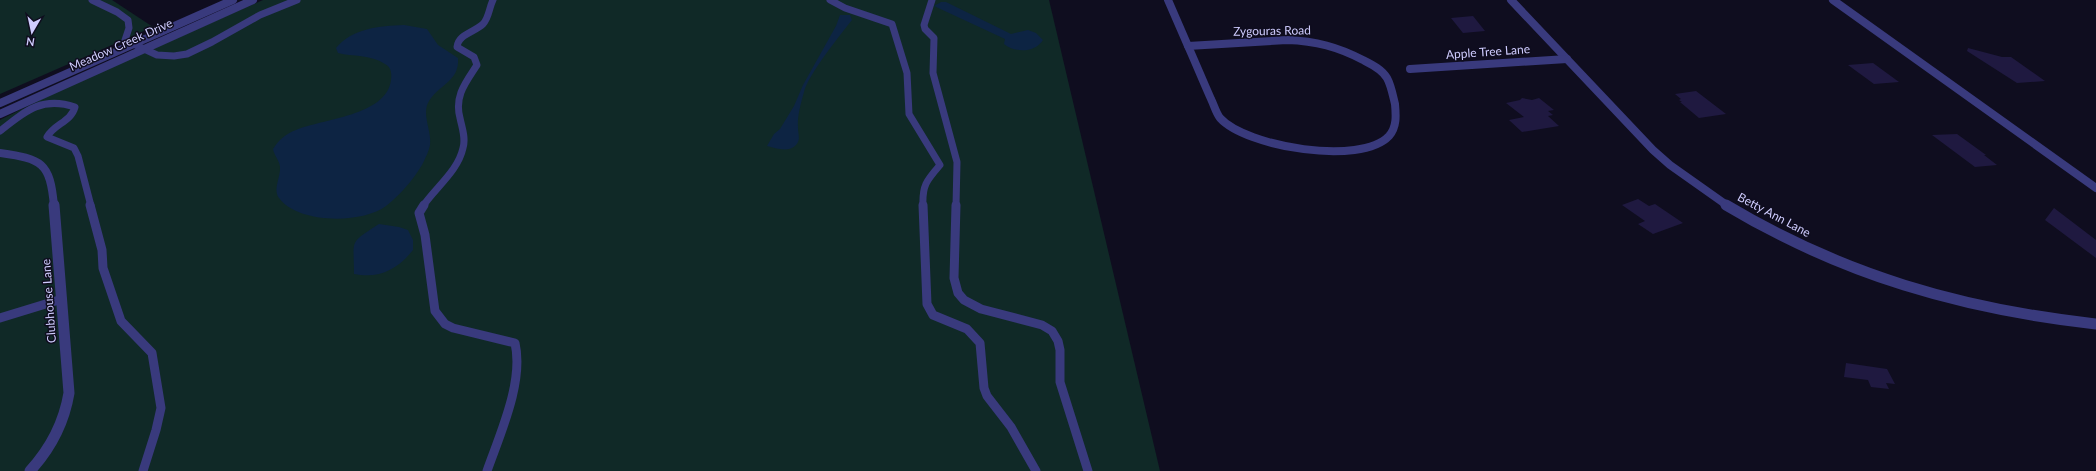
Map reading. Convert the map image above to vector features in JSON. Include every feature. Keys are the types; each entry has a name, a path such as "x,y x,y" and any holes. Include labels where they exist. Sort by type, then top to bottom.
{"street":[{"name":"Meadow Creek Drive","path":"0,103 233,0"},
{"name":"Meadow Creek Drive","path":"0,114 253,0"},
{"name":"Zygouras Road","path":"1168,0 1188,46 1219,117 1226,126 1240,134 1278,146 1348,149 1377,143 1393,131 1396,116 1387,79 1370,64 1339,48 1319,42 1295,40 1188,46"},
{"name":"Betty Ann Lane","path":"1511,0 1652,150 1670,165 1722,202 1787,238 1849,265 1952,299 2024,314 2096,324"},
{"path":"1833,0 2096,188"},
{"path":"211,10 222,14"},
{"name":"Apple Tree Lane","path":"1410,69 1567,59"},
{"name":"Clubhouse Lane","path":"0,153 40,162 46,167 50,175 62,299 68,393 66,410 51,444 30,471"}],"lane":[{"path":"92,0 117,12 128,20 129,28 125,40 142,49 163,56 177,55 195,50 260,15 297,0"},
{"path":"487,471 518,369 518,350 515,343 453,328 445,324 434,311 425,235 419,212 454,165 463,149 464,131 457,108 458,100 465,83 477,65 474,57 457,47 457,44 462,36 483,24 487,19 494,0"},
{"path":"830,0 850,11 884,19 892,24 907,73 909,114 940,164 926,181 922,193 928,304 933,315 967,329 980,343 984,388 987,396 1011,427 1036,471"},
{"path":"932,0 924,25 925,30 934,38 933,73 957,162 954,278 956,288 963,299 973,305 1042,325 1052,331 1058,340 1060,350 1060,382 1088,471"},
{"path":"0,131 34,106 46,102 66,103 75,106 69,119 49,132 47,137 74,148 78,156 102,250 102,268 110,295 121,322 152,353 154,371 160,394 161,410 143,471"},
{"path":"0,318 62,299"}],"green space":[{"path":"0,0 112,0 153,27 0,94"},
{"path":"263,0 1049,0 1160,471 0,471 0,120 64,88"}],"water":[{"path":"941,2 946,2 1011,34 1028,30 1036,33 1043,40 1035,47 1030,49 1014,49 1004,44 1005,39 934,6"},
{"path":"840,15 850,15 852,20 825,55 807,85 799,114 798,143 790,149 778,149 767,146 774,134 780,129 794,106 803,85 836,26"},
{"path":"404,25 427,29 438,45 458,58 458,66 452,78 432,97 426,108 430,145 422,165 410,182 391,202 375,212 362,216 331,218 315,217 300,213 288,207 277,195 280,166 273,149 285,135 296,130 366,109 378,101 387,92 391,80 391,70 385,64 367,57 338,53 336,48 343,41 358,32 376,27"},
{"path":"379,224 408,230 413,240 413,250 401,263 387,271 372,275 354,274 354,248 357,239"}],"building":[{"path":"1473,16 1485,31 1463,33 1451,18"},
{"path":"1968,48 2002,57 2011,57 2045,81 2017,83 1967,51"},
{"path":"1873,63 1899,82 1874,84 1848,65"},
{"path":"1696,91 1726,114 1699,118 1680,102 1682,102 1679,100 1681,99 1675,94"},
{"path":"1522,98 1532,100 1539,98 1554,110 1548,111 1553,115 1548,116 1559,126 1522,132 1509,120 1524,117 1506,103 1520,100"},
{"path":"1957,134 1997,165 1975,167 1932,135"},
{"path":"1638,199 1649,206 1655,204 1683,223 1653,234 1638,224 1645,221 1622,205"},
{"path":"2054,208 2096,240 2096,258 2045,220"},
{"path":"1846,363 1887,369 1895,384 1886,383 1889,389 1871,387 1868,380 1844,377"}]}
